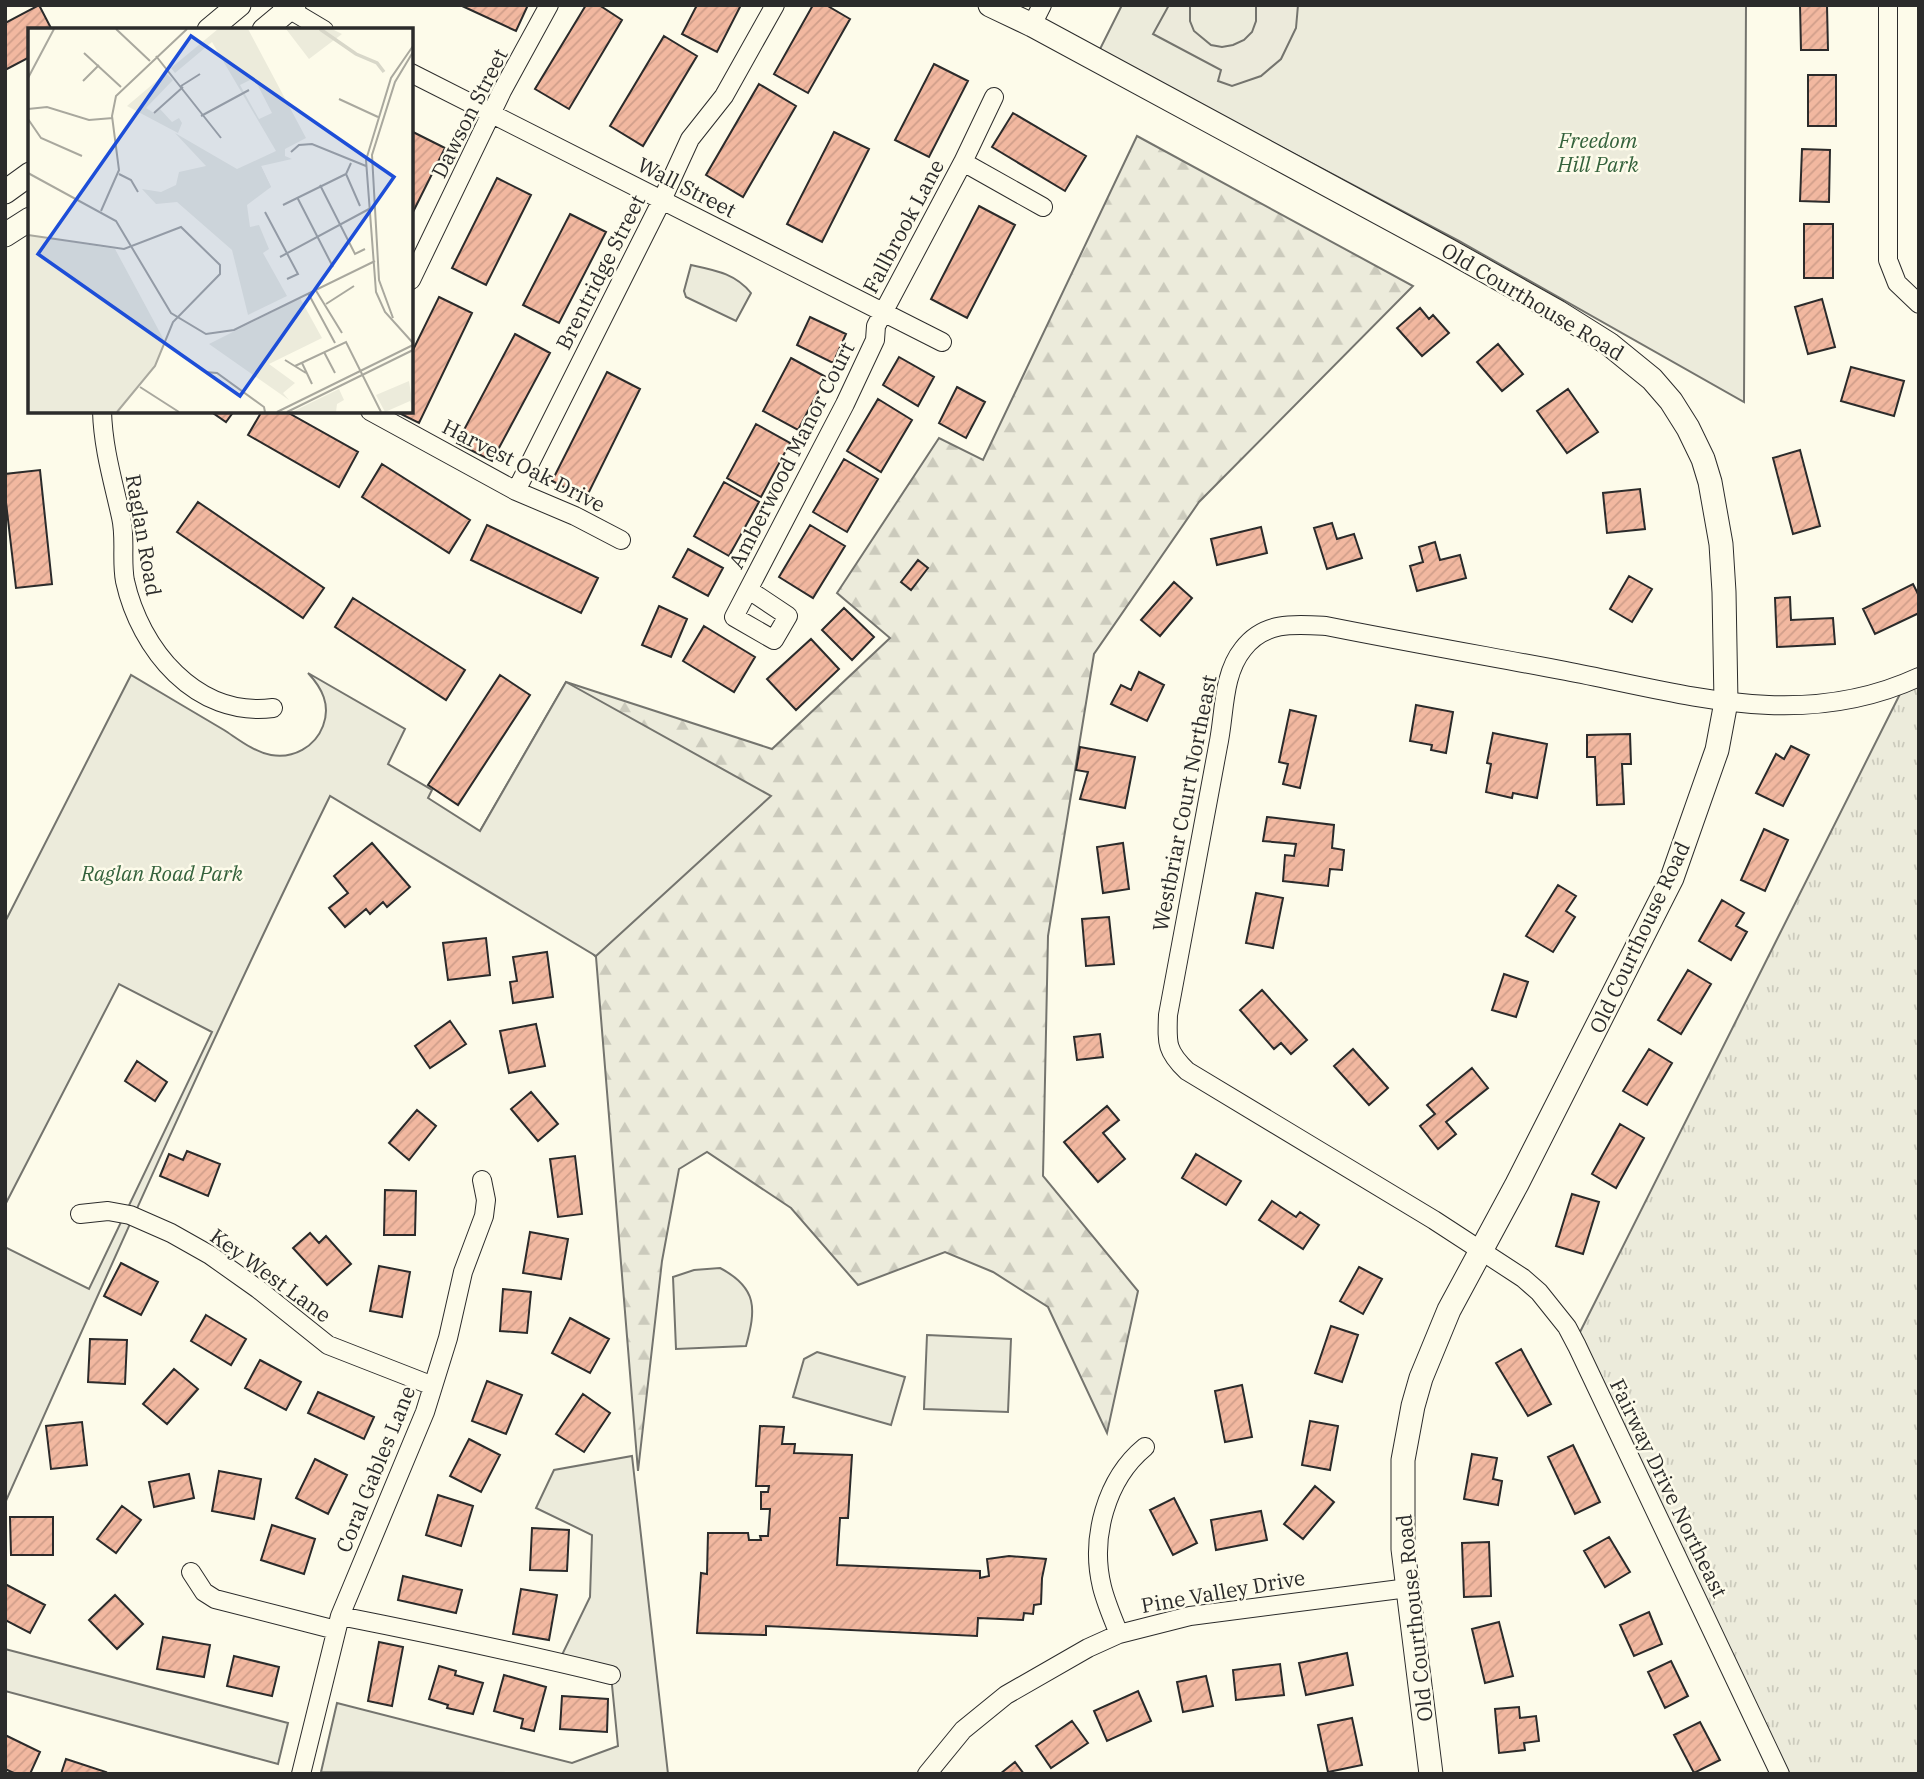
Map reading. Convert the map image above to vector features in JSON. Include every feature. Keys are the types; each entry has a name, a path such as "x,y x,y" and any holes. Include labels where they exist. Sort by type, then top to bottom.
{"street":[{"path":"211,28 239,5"},
{"name":"Dawson Street","path":"413,275 502,91 549,5"},
{"name":"Brentridge Street","path":"516,491 690,139 724,96 775,5"},
{"name":"Old Courthouse Road","path":"990,5 1036,15 1558,312 1609,344 1652,379 1671,401 1703,459 1712,491 1721,544 1724,592 1726,702 1717,750 1672,878 1481,1251 1448,1310 1433,1345 1413,1406 1403,1460 1403,1549 1431,1774"},
{"path":"1888,5 1888,260 1897,283 1919,304"},
{"path":"266,28 288,7 321,28"},
{"name":"Wall Street","path":"413,74 942,342"},
{"name":"Fallbrook Lane","path":"883,312 963,162 994,97"},
{"name":"Fallbrook Lane","path":"963,162 1043,207"},
{"path":"5,192 28,177"},
{"path":"5,235 28,220"},
{"name":"Amberwood Manor Court","path":"749,590 788,616 774,640 734,617 845,404 875,340 876,326 883,312"},
{"name":"Raglan Road","path":"102,413 103,440 124,535 125,578 137,619 150,643 178,676 212,701 238,709 273,708"},
{"name":"Harvest Oak Drive","path":"374,413 516,491 575,516 621,540"},
{"name":"Westbriar Court Northeast","path":"1481,1251 1202,1081 1173,1058 1170,1051 1167,1042 1168,1015 1229,677 1234,662 1244,647 1256,635 1272,627 1291,623 1326,626 1726,702 1765,706 1832,703 1868,695 1919,677"},
{"name":"Coral Gables Lane","path":"302,1774 338,1623 425,1412 448,1338 463,1272 484,1216 486,1200 482,1180"},
{"name":"Key West Lane","path":"80,1214 108,1211 130,1215 171,1233 210,1255 258,1289 328,1345 433,1386"},
{"name":"Fairway Drive Northeast","path":"1481,1251 1531,1285 1566,1327 1780,1774"},
{"path":"1119,1634 1102,1589 1098,1565 1099,1540 1111,1489 1122,1471 1145,1447"},
{"path":"191,1572 204,1592 215,1599 338,1623 505,1649 611,1675"},
{"name":"Pine Valley Drive","path":"927,1774 963,1730 1006,1695 1047,1670 1119,1634 1190,1616 1408,1588"}],"green space":[{"name":"Freedom Hill Park","path":"1122,5 1746,5 1744,402 1459,241 1099,51"},
{"path":"1137,136 1413,286 1199,502 1094,654 1048,936 1043,1176 1138,1291 1107,1433 1048,1307 993,1272 945,1252 858,1285 791,1208 707,1152 679,1169 662,1261 638,1471 596,957 480,831 566,682 772,749 890,638 837,593 939,438 983,460"},
{"path":"691,265 731,277 751,293 736,321 686,297 684,291"},
{"name":"Raglan Road Park","path":"308,673 405,729 388,764 432,790 428,798 480,831 566,682 771,796 596,956 330,796 205,1059 5,1503 5,1247 89,1289 212,1032 119,984 5,1205 5,922 131,675 252,748 279,756 302,750 315,740 323,726 326,711 324,697"},
{"path":"1919,676 1919,1774 1780,1774 1575,1342 1906,682"},
{"path":"720,1268 742,1283 751,1301 752,1321 746,1346 676,1349 673,1277 694,1270"},
{"path":"927,1335 1011,1339 1008,1412 924,1409"},
{"path":"817,1352 905,1377 891,1425 793,1397 804,1359"},
{"path":"632,1456 668,1774 321,1772 337,1703 572,1763 618,1746 611,1675 559,1661 590,1597 592,1535 536,1508 554,1470"},
{"path":"5,1649 288,1723 278,1764 5,1691"}],"shaded area":[{"path":"1169,5 1190,5 1190,21 1194,31 1211,45 1222,47 1244,40 1252,32 1256,21 1256,5 1298,5 1296,28 1281,59 1261,76 1232,86 1218,81 1221,70 1153,34"}],"building":[{"path":"39,5 51,28 28,28 28,58 5,70 5,23"},
{"path":"460,5 528,5 516,31"},
{"path":"586,5 599,5 622,20 569,109 535,89"},
{"path":"697,5 741,5 717,52 682,34"},
{"path":"813,5 826,5 850,19 808,93 774,74"},
{"path":"1800,5 1827,5 1828,50 1801,50"},
{"path":"664,36 697,56 643,146 610,126"},
{"path":"934,64 968,81 929,157 895,140"},
{"path":"1808,75 1836,75 1836,126 1808,126"},
{"path":"759,84 796,106 743,197 706,175"},
{"path":"1013,113 1086,156 1065,191 992,147"},
{"path":"413,132 445,148 413,212"},
{"path":"834,132 869,149 822,242 787,224"},
{"path":"1802,149 1830,150 1829,202 1800,201"},
{"path":"497,178 531,195 486,285 452,268"},
{"path":"979,206 1015,225 967,318 931,299"},
{"path":"570,214 606,232 559,323 523,305"},
{"path":"1804,224 1833,224 1833,278 1804,278"},
{"path":"439,297 472,313 419,423 399,413 413,413 413,350"},
{"path":"1822,299 1835,347 1808,354 1795,307"},
{"path":"1420,308 1429,319 1433,315 1449,333 1422,356 1397,328"},
{"path":"810,317 846,334 833,363 797,345"},
{"path":"515,334 550,353 492,461 457,443"},
{"path":"1498,344 1523,374 1502,391 1477,362"},
{"path":"899,357 934,377 918,406 883,385"},
{"path":"791,358 826,377 798,430 763,411"},
{"path":"1851,367 1904,381 1894,416 1841,401"},
{"path":"607,372 640,389 586,498 552,481"},
{"path":"957,387 985,402 966,438 939,423"},
{"path":"1568,389 1598,432 1567,453 1537,411"},
{"path":"878,399 912,420 881,472 847,451"},
{"path":"213,413 233,413 226,422"},
{"path":"261,413 289,413 358,452 339,487 248,435"},
{"path":"756,424 790,443 761,497 727,478"},
{"path":"1800,450 1820,526 1793,534 1773,458"},
{"path":"844,459 878,479 847,532 813,512"},
{"path":"382,464 470,520 449,553 362,497"},
{"path":"40,470 52,584 16,588 5,474"},
{"path":"724,482 759,502 729,556 694,536"},
{"path":"1640,489 1645,529 1607,533 1603,493"},
{"path":"198,502 324,588 303,618 177,532"},
{"path":"1332,523 1337,539 1354,534 1362,558 1327,569 1314,528"},
{"path":"487,525 598,578 581,613 471,560"},
{"path":"810,525 845,546 813,598 779,577"},
{"path":"1261,527 1267,553 1217,565 1211,539"},
{"path":"1435,542 1440,560 1460,555 1466,578 1417,591 1410,566 1423,562 1419,547"},
{"path":"688,549 723,568 708,596 673,577"},
{"path":"918,560 928,568 911,590 901,582"},
{"path":"1629,576 1652,589 1632,622 1610,609"},
{"path":"1174,582 1192,598 1160,636 1141,620"},
{"path":"1913,584 1919,596 1919,613 1875,634 1863,609"},
{"path":"1790,597 1791,620 1833,618 1835,644 1777,647 1775,598"},
{"path":"353,598 465,670 446,700 335,627"},
{"path":"659,606 687,619 671,657 642,645"},
{"path":"844,608 874,637 852,660 822,630"},
{"path":"704,626 755,657 734,692 683,661"},
{"path":"811,639 839,669 796,710 767,679"},
{"path":"1139,672 1164,685 1147,721 1111,704 1121,685 1131,690"},
{"path":"500,675 530,695 458,805 428,785"},
{"path":"1416,705 1453,712 1446,753 1431,750 1432,745 1410,741"},
{"path":"1290,710 1316,716 1300,788 1283,784 1288,764 1279,762"},
{"path":"1493,733 1547,744 1537,798 1513,793 1512,798 1486,792 1491,764 1487,763"},
{"path":"1630,734 1631,764 1622,764 1624,804 1597,805 1595,757 1587,757 1587,735"},
{"path":"1791,746 1809,755 1783,806 1756,793 1776,754 1784,759"},
{"path":"1080,747 1135,757 1125,808 1080,799 1088,772 1076,770"},
{"path":"1267,817 1334,825 1332,848 1344,850 1342,870 1330,869 1328,886 1283,881 1285,855 1294,856 1296,844 1263,841"},
{"path":"1764,829 1788,840 1765,891 1741,880"},
{"path":"372,843 410,887 387,907 383,902 370,914 366,909 345,927 329,908 348,893 334,876"},
{"path":"1123,843 1129,889 1103,893 1097,847"},
{"path":"1558,885 1576,896 1566,911 1575,917 1553,952 1526,936"},
{"path":"1256,893 1283,898 1273,948 1246,943"},
{"path":"1722,900 1744,913 1736,926 1747,932 1731,960 1699,941"},
{"path":"1109,917 1114,964 1086,966 1082,919"},
{"path":"486,938 490,975 448,980 443,943"},
{"path":"547,952 553,997 513,1003 510,982 517,981 513,957"},
{"path":"1688,970 1711,984 1681,1034 1658,1020"},
{"path":"1504,974 1528,982 1516,1017 1492,1010"},
{"path":"1262,990 1307,1040 1291,1054 1281,1043 1274,1049 1240,1010"},
{"path":"450,1021 466,1044 430,1068 415,1046"},
{"path":"536,1024 545,1066 509,1073 500,1031"},
{"path":"1100,1034 1103,1057 1077,1060 1074,1037"},
{"path":"1353,1049 1388,1088 1369,1105 1334,1066"},
{"path":"1649,1049 1672,1063 1647,1105 1623,1091"},
{"path":"137,1061 167,1082 155,1101 125,1081"},
{"path":"1472,1068 1488,1088 1446,1122 1456,1134 1438,1149 1420,1126 1435,1114 1427,1105"},
{"path":"531,1092 558,1124 538,1141 511,1109"},
{"path":"1107,1106 1119,1120 1103,1133 1125,1159 1098,1182 1064,1142"},
{"path":"417,1110 436,1126 409,1160 389,1143"},
{"path":"1620,1124 1644,1138 1616,1188 1592,1174"},
{"path":"187,1151 220,1164 208,1196 160,1176 169,1154 183,1160"},
{"path":"1196,1154 1241,1181 1226,1205 1182,1178"},
{"path":"575,1156 582,1214 558,1217 550,1159"},
{"path":"385,1190 416,1191 415,1235 384,1235"},
{"path":"1572,1194 1599,1202 1583,1254 1556,1246"},
{"path":"1272,1201 1296,1217 1300,1212 1319,1225 1303,1249 1259,1220"},
{"path":"530,1232 568,1239 561,1279 523,1273"},
{"path":"310,1233 319,1243 326,1236 351,1264 327,1285 293,1248"},
{"path":"121,1263 158,1282 141,1315 104,1296"},
{"path":"379,1266 410,1272 402,1317 370,1311"},
{"path":"1359,1267 1382,1279 1363,1314 1340,1301"},
{"path":"503,1289 531,1292 527,1333 500,1331"},
{"path":"206,1315 246,1339 231,1365 191,1341"},
{"path":"570,1318 609,1339 590,1373 552,1353"},
{"path":"1331,1326 1358,1335 1342,1382 1315,1373"},
{"path":"90,1339 127,1340 125,1384 88,1382"},
{"path":"1521,1349 1551,1404 1528,1416 1496,1363"},
{"path":"260,1360 301,1382 286,1410 245,1388"},
{"path":"174,1369 198,1389 167,1424 143,1404"},
{"path":"487,1381 522,1395 506,1434 472,1421"},
{"path":"1242,1385 1252,1437 1225,1442 1215,1391"},
{"path":"318,1392 374,1417 364,1439 308,1413"},
{"path":"583,1394 610,1413 584,1452 556,1434"},
{"path":"1310,1421 1338,1426 1330,1470 1302,1465"},
{"path":"82,1422 87,1465 51,1469 46,1426"},
{"path":"760,1426 784,1427 782,1444 795,1444 794,1453 852,1455 848,1518 840,1518 837,1565 980,1571 980,1578 989,1576 987,1559 1009,1556 1046,1559 1041,1604 1034,1605 1033,1614 1024,1613 1023,1620 978,1618 977,1636 766,1626 766,1635 697,1633 701,1573 707,1574 708,1533 748,1533 749,1540 761,1540 760,1536 768,1536 770,1509 761,1509 761,1492 768,1492 769,1486 756,1486"},
{"path":"469,1439 500,1455 481,1492 450,1476"},
{"path":"1573,1445 1600,1502 1575,1514 1548,1457"},
{"path":"1472,1454 1497,1458 1493,1479 1502,1481 1498,1505 1464,1499"},
{"path":"315,1459 347,1475 328,1514 296,1498"},
{"path":"219,1471 261,1479 254,1519 212,1511"},
{"path":"189,1474 194,1498 154,1507 149,1482"},
{"path":"1315,1486 1334,1502 1303,1539 1284,1524"},
{"path":"438,1495 473,1506 461,1546 426,1535"},
{"path":"1174,1498 1197,1543 1173,1555 1150,1510"},
{"path":"122,1506 141,1520 116,1553 97,1539"},
{"path":"1261,1511 1267,1540 1216,1550 1211,1520"},
{"path":"10,1517 53,1517 53,1555 11,1555"},
{"path":"272,1525 315,1539 304,1574 261,1560"},
{"path":"532,1528 569,1530 567,1571 530,1570"},
{"path":"1609,1537 1630,1572 1605,1587 1584,1551"},
{"path":"1489,1542 1491,1596 1464,1597 1462,1543"},
{"path":"403,1576 462,1590 456,1613 398,1600"},
{"path":"5,1584 45,1605 30,1633 5,1620"},
{"path":"521,1589 557,1595 549,1640 513,1634"},
{"path":"115,1595 143,1624 117,1649 89,1620"},
{"path":"1649,1612 1662,1644 1634,1656 1620,1625"},
{"path":"1499,1622 1513,1676 1485,1683 1472,1629"},
{"path":"163,1637 210,1645 204,1677 157,1669"},
{"path":"379,1642 403,1647 392,1706 368,1701"},
{"path":"1347,1653 1353,1685 1306,1695 1299,1663"},
{"path":"234,1656 279,1667 272,1696 227,1686"},
{"path":"1671,1661 1688,1696 1665,1708 1648,1672"},
{"path":"1280,1664 1284,1695 1236,1700 1233,1670"},
{"path":"439,1666 456,1671 455,1675 483,1683 473,1714 447,1708 448,1705 429,1699"},
{"path":"504,1675 546,1687 534,1731 521,1728 523,1719 494,1711"},
{"path":"1206,1676 1213,1706 1183,1712 1177,1682"},
{"path":"1138,1691 1151,1721 1107,1741 1094,1711"},
{"path":"562,1696 608,1699 607,1732 560,1729"},
{"path":"1519,1707 1520,1718 1536,1716 1539,1741 1524,1743 1525,1750 1499,1753 1495,1709"},
{"path":"1352,1718 1362,1765 1328,1772 1318,1725"},
{"path":"1072,1721 1088,1743 1051,1768 1036,1746"},
{"path":"1700,1722 1720,1760 1694,1773 1674,1735"},
{"path":"5,1735 40,1752 30,1774 16,1774 5,1769"},
{"path":"66,1759 106,1772 61,1774"},
{"path":"1015,1762 1024,1774 1000,1774"}]}
